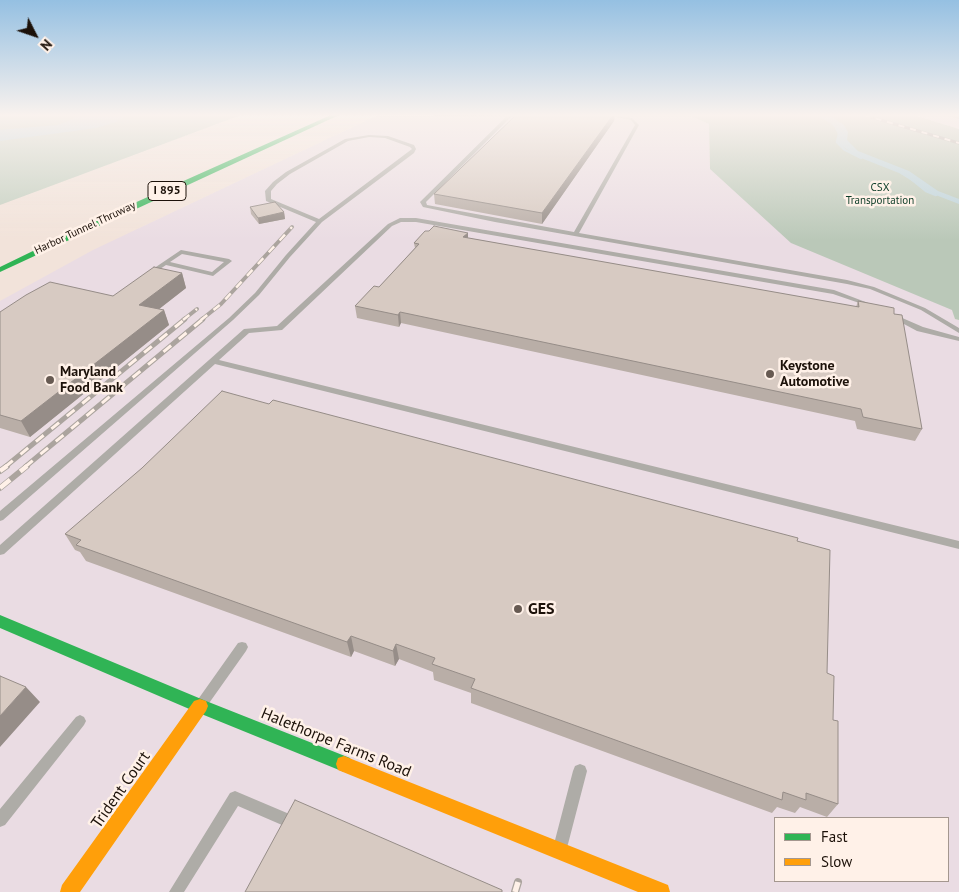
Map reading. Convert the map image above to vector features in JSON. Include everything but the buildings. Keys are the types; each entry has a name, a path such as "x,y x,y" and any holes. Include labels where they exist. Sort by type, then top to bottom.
{"main road":[{"name":"Harbor Tunnel Thruway","path":"0,270 106,218 243,157"},
{"name":"Halethorpe Farms Road","path":"0,622 200,706 661,892"},
{"name":"Trident Court","path":"69,892 200,706"}],"lane":[{"path":"317,157 288,173 275,183 268,191 268,200 320,221"},
{"path":"0,516 231,318 257,294 320,221 406,157"},
{"path":"469,157 423,202 424,204 495,220 863,285 923,309 959,331"},
{"path":"576,234 619,157"},
{"path":"0,550 247,331 279,328 390,225 400,220 416,220 834,292 881,310"},
{"path":"143,278 164,263 181,252 229,261 213,274 164,263"},
{"path":"889,314 920,329 959,339"},
{"path":"212,361 959,545"},
{"path":"200,706 242,647"},
{"path":"0,820 80,721"},
{"path":"559,851 580,771"},
{"path":"176,892 235,798 282,818"}],"shaded area":[{"path":"290,157 710,157 710,169 953,310 955,319 959,320 959,892 0,892 0,301 93,250"}],"green space":[{"path":"0,157 130,157 0,205"},
{"name":"CSX Transportation","path":"710,157 959,157 959,320 955,319 952,310 791,243 710,169"}],"water":[{"path":"858,157 872,157 909,171 938,191 959,199 959,204 933,194 899,173"}],"waterway":[{"path":"910,178 926,191 936,195"}],"railway":[{"path":"201,320 221,304 292,227"},
{"path":"183,320 197,309"},
{"path":"5,467 185,319"},
{"path":"25,467 203,319"},
{"path":"0,471 7,466"},
{"path":"0,488 27,466"},
{"path":"515,892 518,882"}],"traffic: fast":[{"path":"0,270 106,219 244,157"},
{"path":"0,621 200,706 344,764"}],"traffic: slow":[{"path":"69,892 200,706"},
{"path":"344,764 661,892"}],"place":[{"name":"Keystone Automotive","path":"770,374"},
{"name":"Maryland Food Bank","path":"50,380"},
{"name":"GES","path":"518,609"}]}
